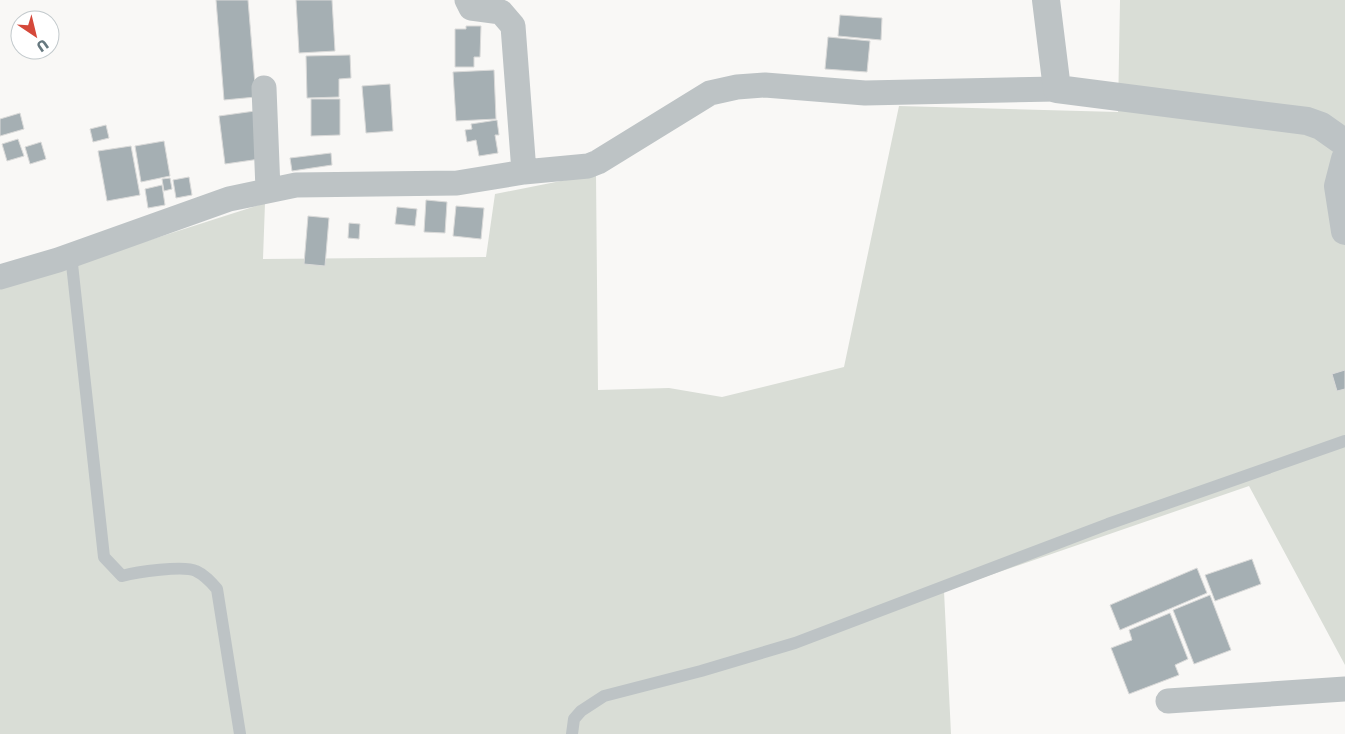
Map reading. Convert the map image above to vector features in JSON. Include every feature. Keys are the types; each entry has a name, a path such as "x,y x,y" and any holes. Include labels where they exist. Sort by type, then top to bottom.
{"street":[{"path":"467,0 472,8 501,12 510,20 513,26 524,172"},
{"path":"1046,0 1058,89"},
{"path":"0,278 72,255 229,199 268,190 296,185 457,183 524,172 588,166 598,162 710,93 738,88 765,86 865,93 1058,89 1307,121 1321,126 1345,143"},
{"path":"264,88 268,190"},
{"path":"1345,159 1338,186 1345,230"},
{"path":"1168,701 1345,689"}],"lane":[{"path":"72,255 104,557 122,576 142,570 194,570 207,578 217,589 240,734"},
{"path":"568,733 574,719 581,711 604,696 701,671 795,643 1108,524 1345,441"}],"shaded area":[{"path":"1120,0 1345,0 1345,665 1249,486 944,591 951,734 0,734 0,288 265,203 263,259 486,257 495,194 596,174 598,390 669,388 722,397 844,367 899,106 1118,112"}],"building":[{"path":"216,0 248,0 256,97 224,100"},
{"path":"296,0 332,0 335,51 299,53"},
{"path":"840,15 882,18 881,40 838,36"},
{"path":"466,26 481,26 480,57 474,57 474,67 455,67 455,29 466,29"},
{"path":"828,37 870,41 867,72 825,69"},
{"path":"350,55 351,78 339,79 339,97 307,98 306,56"},
{"path":"494,70 496,119 456,121 453,72"},
{"path":"390,84 393,131 366,133 362,86"},
{"path":"311,99 340,99 340,135 311,136"},
{"path":"255,111 260,159 225,164 219,116"},
{"path":"20,113 24,129 0,136 0,119"},
{"path":"497,120 499,135 495,135 498,153 479,156 476,140 467,142 465,130 472,129 471,124"},
{"path":"106,125 109,138 93,142 90,129"},
{"path":"18,139 24,156 7,161 2,144"},
{"path":"164,141 170,176 141,182 135,146"},
{"path":"41,142 46,159 30,164 25,147"},
{"path":"131,146 140,195 107,201 98,151"},
{"path":"331,153 332,165 292,171 290,158"},
{"path":"189,177 192,195 176,198 173,180"},
{"path":"170,178 172,189 164,191 162,179"},
{"path":"162,185 165,205 148,208 145,189"},
{"path":"426,200 447,202 445,233 424,232"},
{"path":"456,206 484,208 481,239 453,236"},
{"path":"397,207 417,209 415,226 395,224"},
{"path":"308,216 329,218 325,266 304,264"},
{"path":"349,223 360,224 359,239 348,238"},
{"path":"1345,370 1345,389 1337,391 1332,374"},
{"path":"1252,559 1261,584 1215,601 1205,575"},
{"path":"1197,568 1207,593 1120,630 1110,605"},
{"path":"1210,595 1231,650 1194,664 1173,610"},
{"path":"1170,613 1188,659 1175,665 1179,675 1129,694 1111,648 1132,640 1129,630"}]}
